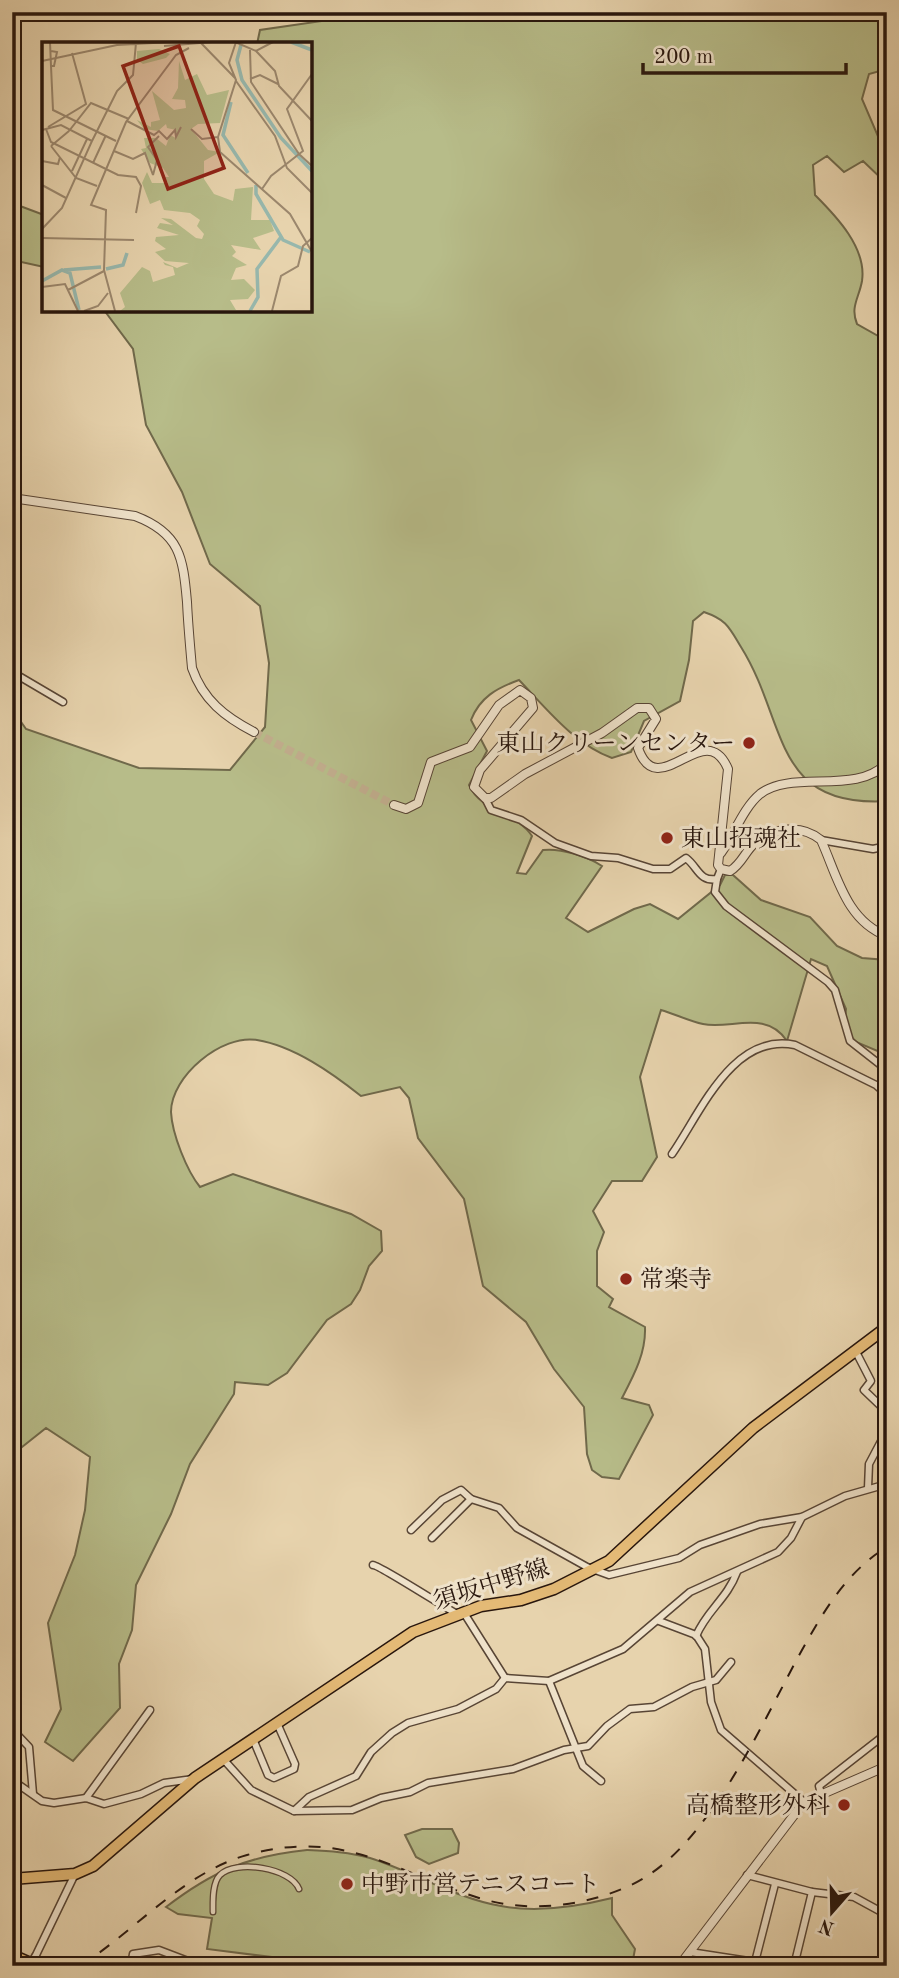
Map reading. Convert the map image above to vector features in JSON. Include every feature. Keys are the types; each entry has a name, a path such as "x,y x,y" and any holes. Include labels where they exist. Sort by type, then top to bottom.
{"main road":[{"name":"須坂中野線","path":"12,1879 75,1874 93,1866 195,1779 413,1632 481,1606 521,1600 554,1589 609,1561 753,1428 887,1327"},
{"path":"12,1955 37,1961"}],"street":[{"path":"12,498 135,516 153,523 171,538 183,560 192,668 197,681 224,716 254,732"},
{"path":"12,672 63,702"},
{"path":"394,805 406,809 418,803 431,761 470,747 499,705 512,693 520,690 527,693 533,702 530,715 492,755 474,786 491,810 521,820 570,850 653,869 670,869 686,858 703,879 717,879"},
{"path":"485,798 491,798 525,774 602,733 637,708 649,708 656,719 638,748 648,764 659,768 675,764 699,750 719,753 724,758 728,769 718,865 721,869 730,871 737,867 754,844 772,833 797,828 821,840 873,849 887,846"},
{"path":"720,853 748,807 761,794 776,786 851,779 879,770 887,764"},
{"path":"821,840 855,914 867,926 887,936"},
{"path":"721,869 715,892 726,906 828,982 835,990 850,1041 887,1070"},
{"path":"672,1154 700,1108 743,1055 781,1042 795,1045 864,1079 887,1095"},
{"path":"855,1350 871,1381 863,1390 887,1412"},
{"path":"868,1489 869,1464 887,1430"},
{"path":"411,1530 442,1500 461,1489 471,1499 499,1508 517,1528 593,1570 609,1575 679,1558 700,1545 760,1524 802,1517 845,1496 887,1484"},
{"path":"432,1538 471,1499"},
{"path":"505,1678 549,1681 623,1649 690,1592 778,1552 791,1538 802,1517"},
{"path":"373,1565 390,1570 406,1585 461,1614 505,1678"},
{"path":"696,1636 705,1615 729,1592 737,1572"},
{"path":"659,1621 696,1636 705,1649 715,1719 721,1730 804,1802"},
{"path":"224,1760 251,1790 294,1811 352,1810 381,1798 410,1792 428,1783 513,1769 550,1754 588,1746 607,1726 630,1709 654,1707 692,1687 716,1680 731,1662"},
{"path":"294,1811 309,1797 356,1776 371,1752 392,1733 408,1723 458,1709 496,1689 505,1678"},
{"path":"549,1681 583,1766 601,1781"},
{"path":"86,1798 150,1710"},
{"path":"253,1740 268,1775 274,1778 294,1769 295,1764 277,1723"},
{"path":"12,1729 29,1747 33,1794"},
{"path":"821,1794 819,1786 887,1733"},
{"path":"679,1966 804,1802 887,1766"},
{"path":"12,1780 42,1801 54,1803 86,1798 104,1804 141,1794 164,1783 195,1779"},
{"path":"12,1860 16,1852"},
{"path":"213,1912 218,1879 224,1872 258,1867 293,1879 299,1889"},
{"path":"29,1966 37,1961 75,1874"},
{"path":"747,1875 812,1892 854,1898 887,1915"},
{"path":"690,1952 755,1962 775,1884"},
{"path":"794,1966 812,1892"},
{"path":"131,1966 133,1954 159,1950 201,1966"},
{"path":"882,1966 886,1950"}],"green space":[{"path":"336,12 887,12 887,69 869,74 862,99 880,141 887,150 887,184 863,161 844,172 827,156 813,165 815,195 848,234 860,257 862,281 855,307 857,324 887,341 887,801 849,799 822,790 802,775 788,755 756,675 733,634 723,621 704,612 693,621 689,660 680,701 644,721 631,752 612,758 585,744 562,725 519,680 503,686 484,699 471,720 487,751 469,785 482,801 517,822 532,836 517,873 526,874 543,850 574,854 602,866 566,918 588,932 650,904 678,919 720,885 725,875 733,875 761,900 810,917 837,946 862,958 887,960 887,1055 856,1042 844,1029 846,1009 827,966 811,959 787,1041 778,1031 758,1023 703,1024 661,1010 640,1077 657,1157 642,1181 612,1181 593,1211 604,1232 597,1251 597,1286 613,1299 609,1307 645,1327 641,1355 622,1398 649,1405 653,1415 619,1479 602,1477 592,1470 587,1454 584,1407 554,1369 526,1322 483,1286 464,1199 418,1138 409,1098 400,1087 361,1096 299,1054 257,1040 229,1044 201,1060 180,1085 173,1098 171,1112 181,1152 200,1187 233,1174 351,1214 381,1231 382,1251 369,1266 360,1290 351,1304 327,1320 287,1373 268,1385 235,1382 234,1394 190,1464 171,1514 136,1585 132,1630 119,1664 120,1708 73,1761 45,1742 61,1709 48,1623 75,1555 85,1510 90,1457 46,1428 12,1455 12,709 26,729 139,768 230,770 265,727 269,663 260,606 210,564 182,492 146,425 133,349 105,312 312,312 312,42 257,42 260,30 336,19"},
{"path":"12,203 42,214 42,267 12,260"},
{"path":"422,1829 452,1829 459,1843 458,1853 429,1864 416,1857 405,1835"},
{"path":"307,1850 370,1858 467,1897 501,1906 557,1908 612,1898 612,1915 635,1949 634,1966 287,1966 287,1959 207,1949 212,1918 178,1914 166,1907 183,1894 232,1867 267,1856"}],"tunnel":[{"path":"254,732 394,805"}],"railway":[{"path":"80,1966 202,1875 247,1855 281,1848 312,1847 367,1856 479,1898 516,1905 555,1906 574,1903 629,1886 658,1868 685,1843 709,1813 732,1779 822,1616 850,1578 887,1547"}],"place":[{"name":"東山クリーンセンター","path":"749,743"},
{"name":"東山招魂社","path":"667,838"},
{"name":"常楽寺","path":"626,1279"},
{"name":"高橋整形外科","path":"844,1805"},
{"name":"中野市営テニスコート","path":"347,1884"}]}
